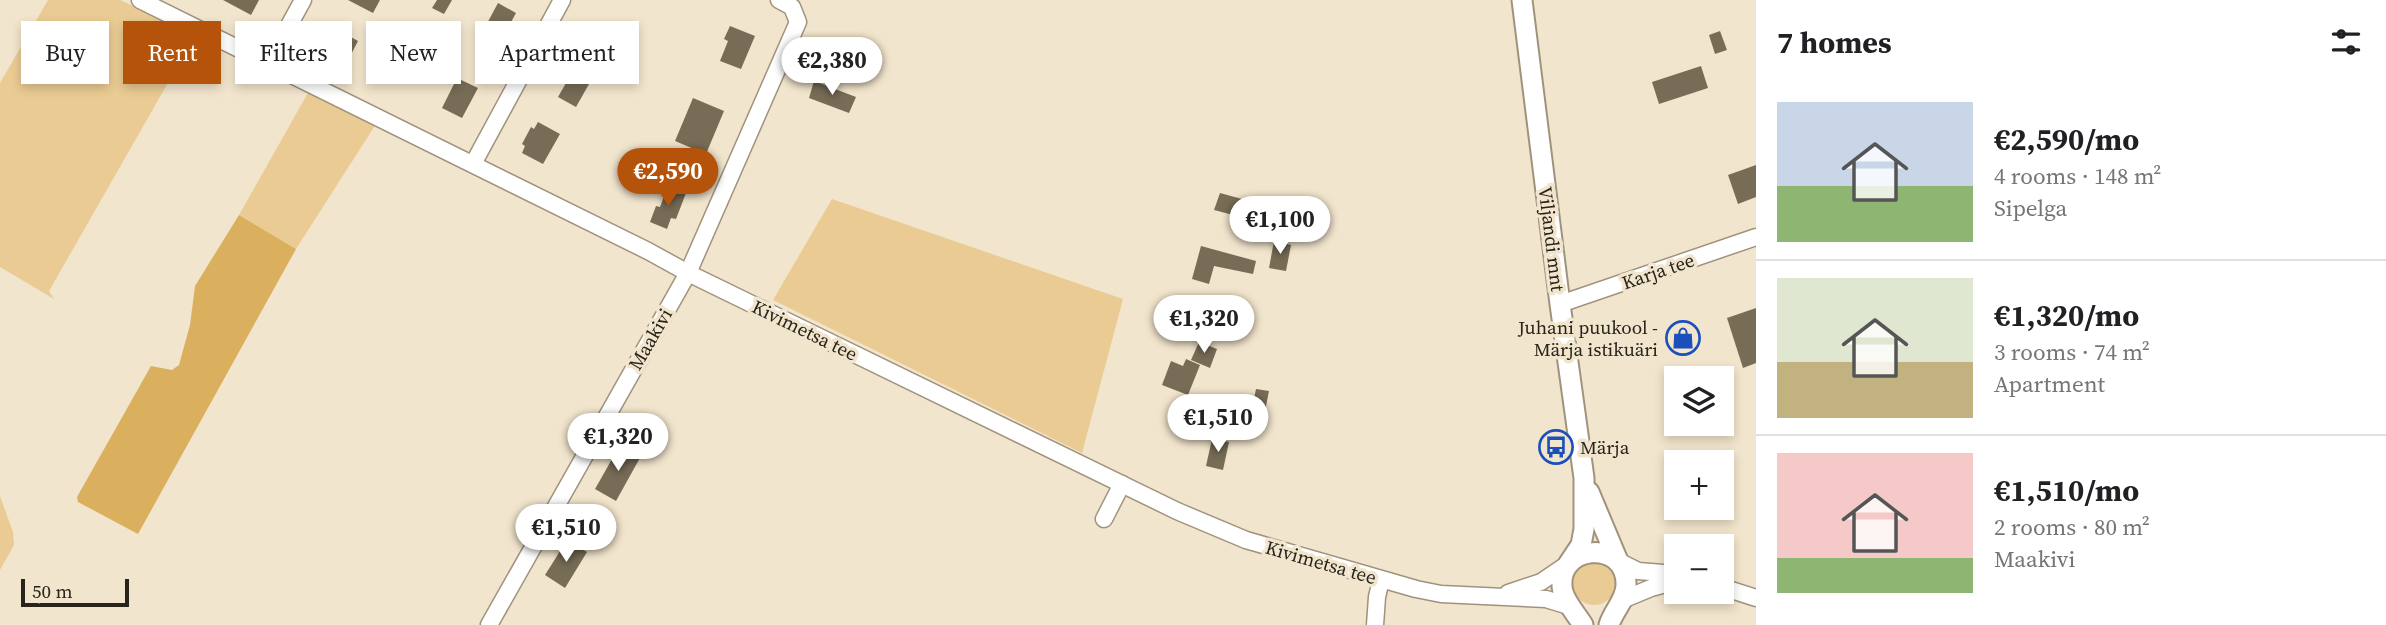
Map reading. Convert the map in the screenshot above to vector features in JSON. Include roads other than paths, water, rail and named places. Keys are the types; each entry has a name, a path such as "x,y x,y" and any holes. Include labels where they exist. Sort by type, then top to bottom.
{"main road":[{"name":"Viljandi mnt","path":"1522,0 1584,478 1584,529 1581,545 1569,563"},
{"name":"Viljandi mnt","path":"1584,478 1618,561"},
{"path":"1572,607 1582,614 1594,616 1616,611 1626,587 1625,573 1618,561 1606,554 1593,552 1580,555 1569,563 1563,578 1563,594 1583,625"}],"street":[{"name":"Kivimetsa tee","path":"140,0 235,46"},
{"path":"291,21 303,0"},
{"path":"473,164 562,0"},
{"name":"Maakivi","path":"489,625 688,273 798,22 792,7 779,0"},
{"name":"Kivimetsa tee","path":"313,84 688,273 1177,511 1246,540 1381,580 1441,594 1546,599 1572,607"},
{"name":"Karja tee","path":"1560,304 1756,237"},
{"path":"1104,519 1122,484"},
{"path":"1618,561 1638,571 1664,574"},
{"name":"Kivimetsa tee","path":"1492,597 1541,582 1569,563"},
{"path":"1375,625 1381,580"},
{"path":"1616,611 1651,588 1664,585"},
{"path":"1734,591 1756,598"}],"place":[{"name":"Juhani puukool - Märja istikuäri","path":"1683,338"},
{"name":"Märja","path":"1556,447"}]}
